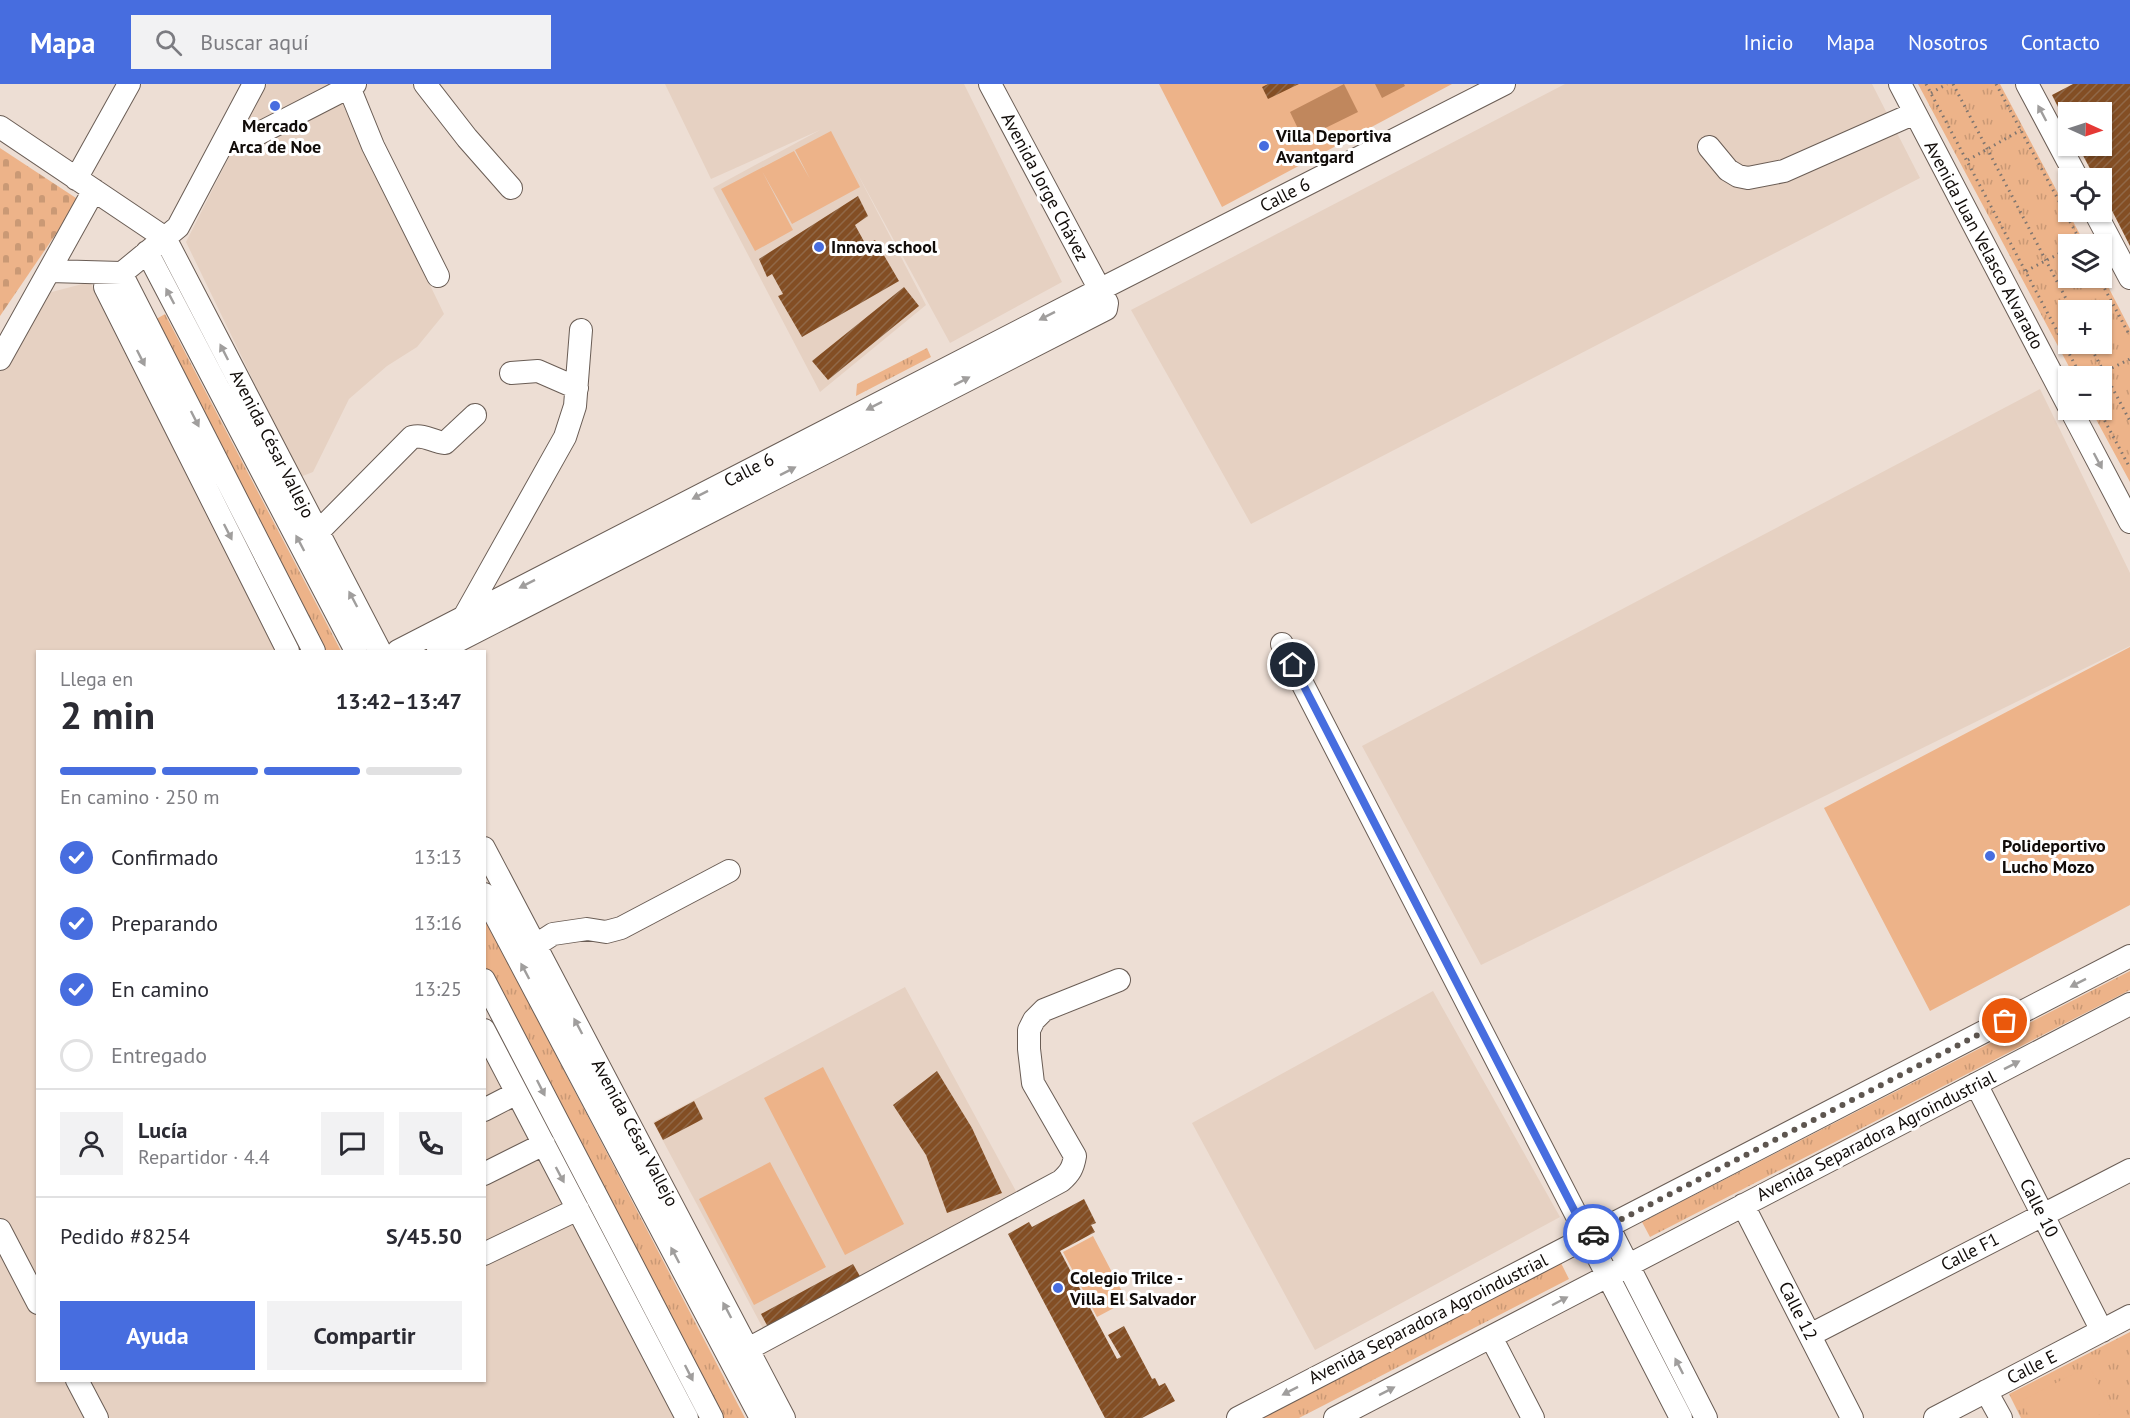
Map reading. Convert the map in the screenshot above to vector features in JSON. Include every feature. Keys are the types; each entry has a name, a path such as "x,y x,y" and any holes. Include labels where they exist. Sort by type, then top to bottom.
{"street":[{"path":"0,359 50,271 129,84"},
{"path":"50,271 113,280 178,227 254,84"},
{"path":"425,84 467,138 511,188"},
{"name":"Avenida Jorge Chávez","path":"990,84 1099,290"},
{"name":"Calle 6","path":"405,650 437,645 493,612 992,355 1099,290 1504,84"},
{"name":"Avenida Juan Velasco Alvarado","path":"1900,84 2058,386"},
{"path":"2027,84 2072,168"},
{"path":"229,134 243,140 250,138 352,86 373,146 438,276"},
{"path":"1709,147 1728,170 1738,176 1748,178 1784,171 1915,113"},
{"path":"0,127 165,238"},
{"path":"2100,222 2130,278"},
{"name":"Avenida César Vallejo","path":"165,238 379,650"},
{"name":"Avenida César Vallejo","path":"147,252 355,650"},
{"path":"113,280 288,650"},
{"path":"113,280 313,650"},
{"path":"464,617 565,437 575,406 581,330"},
{"path":"511,373 538,371 577,388"},
{"path":"318,532 412,437 420,435 438,442 445,442 476,415"},
{"path":"2076,420 2130,522"},
{"name":"Calle 6","path":"437,645 464,617 493,612"},
{"path":"1282,645 1681,1418"},
{"name":"Avenida César Vallejo","path":"486,852 784,1418"},
{"path":"536,945 553,934 587,929 606,932 621,928 729,871"},
{"name":"Avenida César Vallejo","path":"486,898 761,1418"},
{"name":"Avenida Separadora Agroindustrial","path":"1238,1418 2130,956"},
{"path":"748,1349 1061,1181 1068,1175 1073,1167 1075,1156 1033,1083 1029,1030 1034,1020 1044,1010 1119,980"},
{"path":"486,985 712,1418"},
{"name":"Avenida Separadora Agroindustrial","path":"1335,1418 2130,1004"},
{"path":"486,1034 687,1418"},
{"name":"Calle 10","path":"1976,1084 2102,1331"},
{"path":"486,1109 517,1093"},
{"path":"486,1173 544,1144"},
{"name":"Calle F1","path":"1810,1335 2130,1170"},
{"name":"Calle 12","path":"1743,1205 1852,1418"},
{"path":"486,1253 578,1209"},
{"path":"1608,1226 1706,1418"},
{"path":"0,1230 36,1299"},
{"name":"Calle E","path":"1935,1418 2130,1316"},
{"path":"1491,1337 1533,1418"},
{"path":"78,1382 96,1418"},
{"path":"1986,1391 2001,1418"}],"path":[{"path":"1926,84 2077,366"},
{"path":"1931,93 1947,84"},
{"path":"1953,84 2067,300"},
{"path":"1996,84 2075,234"},
{"path":"1967,160 2021,130"},
{"path":"2026,271 2058,254"},
{"path":"2104,288 2130,336"},
{"path":"2112,368 2130,359"},
{"path":"2112,387 2130,421"},
{"path":"2104,420 2130,468"}],"shaded area":[{"name":"Mercado Arca de Noe","path":"267,84 336,84 244,132 242,127"},
{"path":"665,84 964,84 1062,282 950,343 855,169 926,305 820,392 713,188 820,130 711,179"},
{"path":"1344,84 1358,112 1303,139 1290,112"},
{"path":"1375,84 1404,84 1405,86 1382,98"},
{"path":"1565,84 1872,84 1920,178 1251,524 1131,310"},
{"path":"341,101 444,314 417,347 387,366 349,399 313,472 300,477 186,242 235,145"},
{"path":"90,282 279,650 36,650 36,1382 486,1382 486,1048 677,1418 0,1418 0,334 21,300"},
{"path":"2040,389 2130,573 2130,646 1481,965 1362,746"},
{"path":"905,987 1017,1193 766,1334 653,1122"},
{"path":"1433,991 1560,1217 1315,1350 1192,1123"}],"green space":[{"name":"Villa Deportiva Avantgard","path":"1159,84 1452,84 1222,207"},
{"path":"1918,84 2000,84 2058,193 2058,222 2073,222 2080,234 2058,234 2058,288 2109,288 2130,329 2130,482 2096,420 2112,420 2112,366 2069,366 2062,354 2112,354 2112,300 2058,300 2058,346"},
{"path":"831,131 860,187 792,224 762,171 793,230 755,251 721,189 794,151 810,179 795,150"},
{"path":"0,148 79,200 0,316"},
{"path":"165,314 340,650 324,650 153,321"},
{"path":"927,348 931,357 856,396 857,384"},
{"name":"Polideportivo Lucho Mozo","path":"2130,647 2130,905 1930,1011 1824,808"},
{"path":"486,921 745,1418 718,1418 486,971"},
{"path":"2130,971 2130,990 1650,1237 1642,1222"},
{"path":"823,1067 904,1224 845,1255 764,1098"},
{"path":"770,1162 826,1267 754,1305 699,1199"},
{"path":"1093,1236 1127,1301 1097,1317 1063,1252"},
{"path":"1561,1263 1569,1279 1299,1418 1262,1418"},
{"path":"2130,1332 2130,1418 2021,1418 2009,1394"},
{"path":"2089,1366 2111,1408 2093,1418 2030,1418 2021,1401"}],"building":[{"path":"1268,84 1299,84 1268,99 1262,87"},
{"path":"2073,84 2130,84 2130,246 2112,211 2112,168 2090,168 2083,156 2112,156 2112,102 2058,102 2058,107 2052,95"},
{"path":"858,196 868,216 855,225 866,245 875,240 899,281 802,337 778,296 783,294 772,274 767,277 759,259"},
{"path":"904,287 919,306 828,380 812,361"},
{"path":"937,1071 972,1128 1002,1193 947,1213 926,1155 893,1105"},
{"path":"694,1101 703,1119 663,1140 654,1123"},
{"name":"Colegio Trilce - Villa El Salvador","path":"1084,1199 1096,1223 1091,1225 1095,1232 1060,1251 1117,1359 1121,1357 1108,1335 1124,1326 1152,1379 1155,1378 1159,1386 1165,1383 1175,1401 1142,1418 1105,1418 1008,1234 1029,1222 1032,1227"},
{"path":"853,1264 861,1278 769,1329 761,1314"}],"way so far":[{"path":"1593,1234 2005,1021"}],"place":[{"name":"Mercado Arca de Noe","path":"275,106"},
{"name":"Villa Deportiva Avantgard","path":"1264,146"},
{"name":"Innova school","path":"819,247"},
{"name":"Polideportivo Lucho Mozo","path":"1990,856"},
{"name":"Colegio Trilce - Villa El Salvador","path":"1058,1288"}],"route":[{"path":"1293,665 1588,1237 1593,1234"}]}
